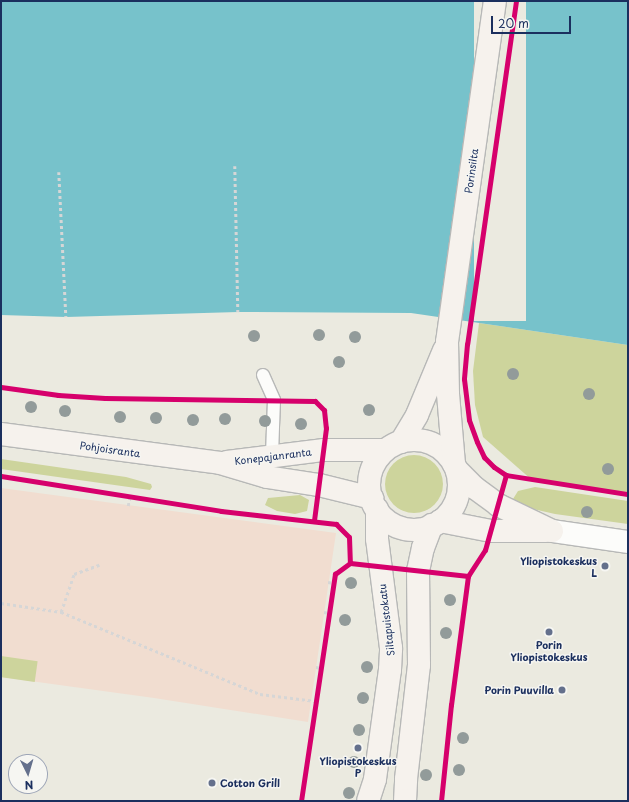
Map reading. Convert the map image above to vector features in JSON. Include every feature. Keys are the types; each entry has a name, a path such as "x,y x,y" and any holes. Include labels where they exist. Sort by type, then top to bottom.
{"main road":[{"name":"Porinsilta","path":"456,467 448,394 447,342 495,1"},
{"name":"Porinsilta","path":"393,446 417,415 447,342"},
{"name":"Pohjoisranta","path":"1,434 220,463"},
{"path":"418,440 433,443 445,452 475,488 498,505 552,531 491,531 436,523 415,529 397,526 383,516 374,504 370,484 372,470 376,462 393,446 418,440"},
{"name":"Konepajanranta","path":"220,463 272,455 393,446"},
{"name":"Konepajanranta","path":"220,463 267,477 319,485 374,504"},
{"path":"405,801 406,779 419,666 418,571 423,548 436,523 452,509 457,497 459,484 456,467"},
{"name":"Siltapuistokatu","path":"368,801 375,779 390,670 390,648 374,504"}],"street":[{"path":"552,531 628,542"}],"lane":[{"path":"264,375 274,400 272,455"}],"path":[{"path":"235,166 238,312"},
{"path":"59,172 66,317"},
{"path":"122,494 138,497"},
{"path":"128,506 130,496"},
{"path":"61,612 74,574 99,565"},
{"path":"332,581 333,590"},
{"path":"1,603 61,612 260,694 316,701"},
{"path":"328,620 327,612 330,605"},
{"path":"320,675 319,668 322,661"},
{"path":"315,708 317,694"}],"shaded area":[{"path":"1,488 336,533 308,722 154,698 1,677"}],"green space":[{"path":"479,323 628,345 628,494 533,481 483,437 475,405 473,371"},
{"path":"408,455 420,455 435,463 443,478 443,490 435,505 420,513 408,513 393,505 385,490 385,478 393,463"},
{"path":"1,459 126,477 151,484 152,487 150,490 1,469"},
{"path":"535,487 628,501 628,524 555,514 533,509 513,499 518,491"},
{"path":"300,495 309,500 307,511 295,514 277,511 265,505 268,498"},
{"path":"1,656 38,661 35,682 1,677"}],"water":[{"path":"1,1 628,1 628,345 411,313 238,312 66,317 1,315"}],"pier":[{"path":"474,1 526,1 526,321 474,321"}],"cycle path":[{"path":"516,1 467,344 464,379 469,420 484,457 494,467 506,475 628,494"},
{"path":"1,387 58,395 105,398 315,401 324,410 326,428 314,520"},
{"path":"1,476 221,511 336,524 349,537 350,563 468,576 485,550 506,475"},
{"path":"301,801 335,574 350,563"},
{"path":"441,801 451,705 468,576"}],"place":[{"name":"Yliopistokeskus L","path":"605,566"},
{"name":"Porin Yliopistokeskus","path":"549,632"},
{"name":"Porin Puuvilla","path":"562,690"},
{"name":"Yliopistokeskus P","path":"358,748"},
{"name":"Cotton Grill","path":"212,783"}]}
